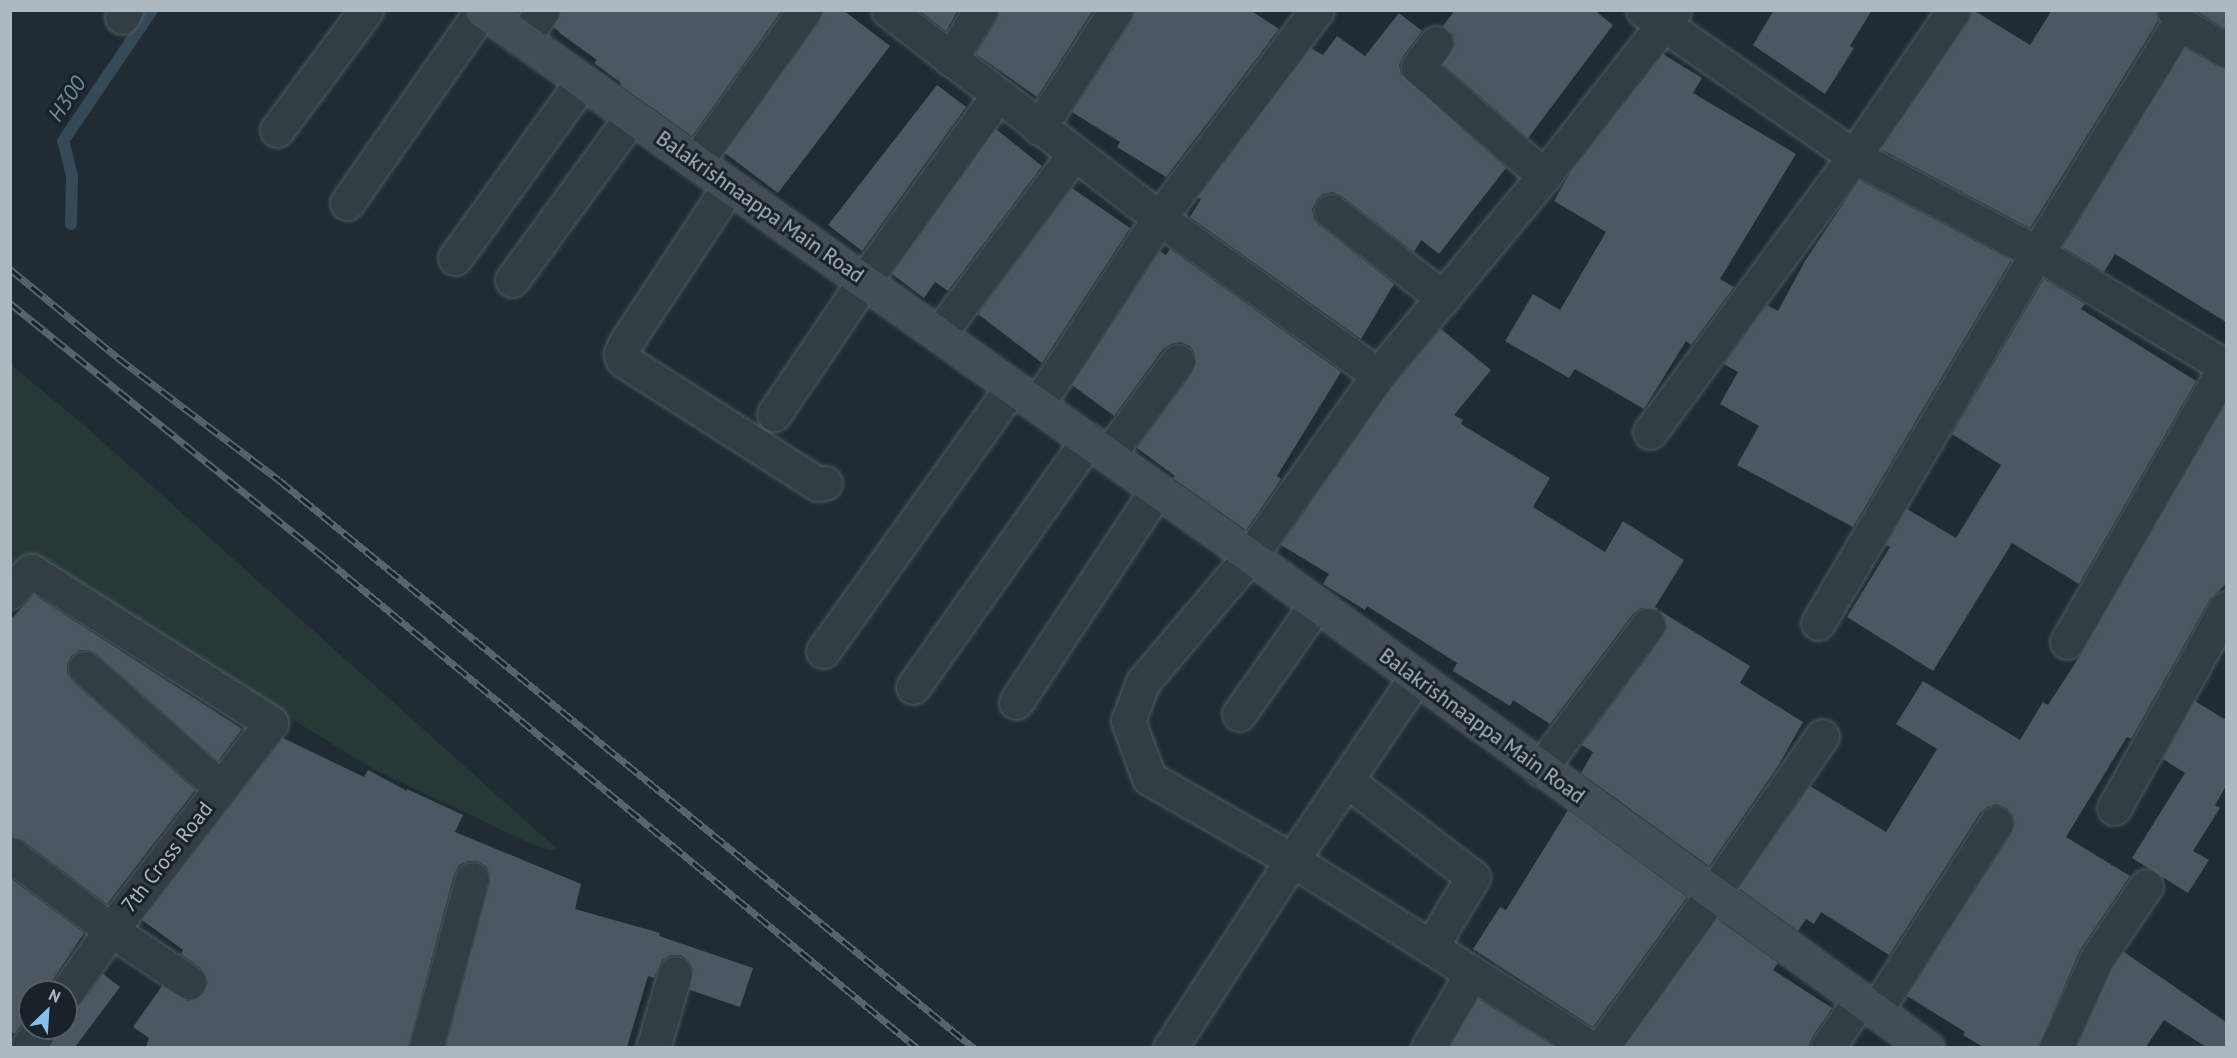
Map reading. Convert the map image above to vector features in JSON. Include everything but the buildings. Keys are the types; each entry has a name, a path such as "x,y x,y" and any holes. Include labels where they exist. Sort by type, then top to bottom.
{"street":[{"path":"277,130 366,10"},
{"path":"347,203 482,10"},
{"name":"Balakrishnaappa Main Road","path":"482,10 1250,556 1925,1047"},
{"path":"522,39 543,10"},
{"path":"696,162 805,10"},
{"path":"888,10 1159,218 1378,375"},
{"path":"950,59 981,10"},
{"path":"1039,128 1116,10"},
{"path":"823,651 1024,396 1317,10"},
{"path":"1650,432 1854,156 1954,10"},
{"path":"1591,1047 1292,860 1149,778 1128,721 1143,682 1250,556 1378,375 1544,176 1660,16 1854,156 2037,254 2226,367 2067,642"},
{"path":"1818,623 2176,17 2226,50"},
{"path":"1436,43 1418,67 1544,176"},
{"path":"455,258 582,82"},
{"path":"774,414 864,281 998,95"},
{"path":"512,280 632,116"},
{"path":"939,334 1074,154"},
{"path":"729,186 624,344 621,354 623,360 818,484 825,483"},
{"path":"1331,211 1443,298"},
{"path":"913,687 1098,448 1178,361"},
{"path":"1016,702 1157,490"},
{"name":"7th Cross Road","path":"10,592 31,571 271,723 111,930 75,980"},
{"path":"1239,714 1316,605"},
{"path":"2114,808 2226,608"},
{"path":"1540,769 1648,624"},
{"path":"85,668 221,788"},
{"path":"1170,1047 1415,678"},
{"path":"1601,1047 1713,893 1822,736"},
{"path":"1346,780 1473,877 1431,947"},
{"path":"1827,1047 1868,1005 1996,823"},
{"path":"10,854 111,930 189,982"},
{"path":"426,1047 472,879"},
{"path":"2056,1047 2097,958 2146,886"},
{"path":"653,1047 675,973"},
{"path":"1428,1047 1472,973"}],"green space":[{"path":"10,364 85,426 557,849 549,850 536,846 373,769 33,560 11,579"}],"waterway":[{"name":"H300","path":"71,224 72,176 63,141 152,10"}],"railway":[{"path":"10,269 117,357 279,480 974,1048"},
{"path":"10,303 326,559 917,1048"}]}
